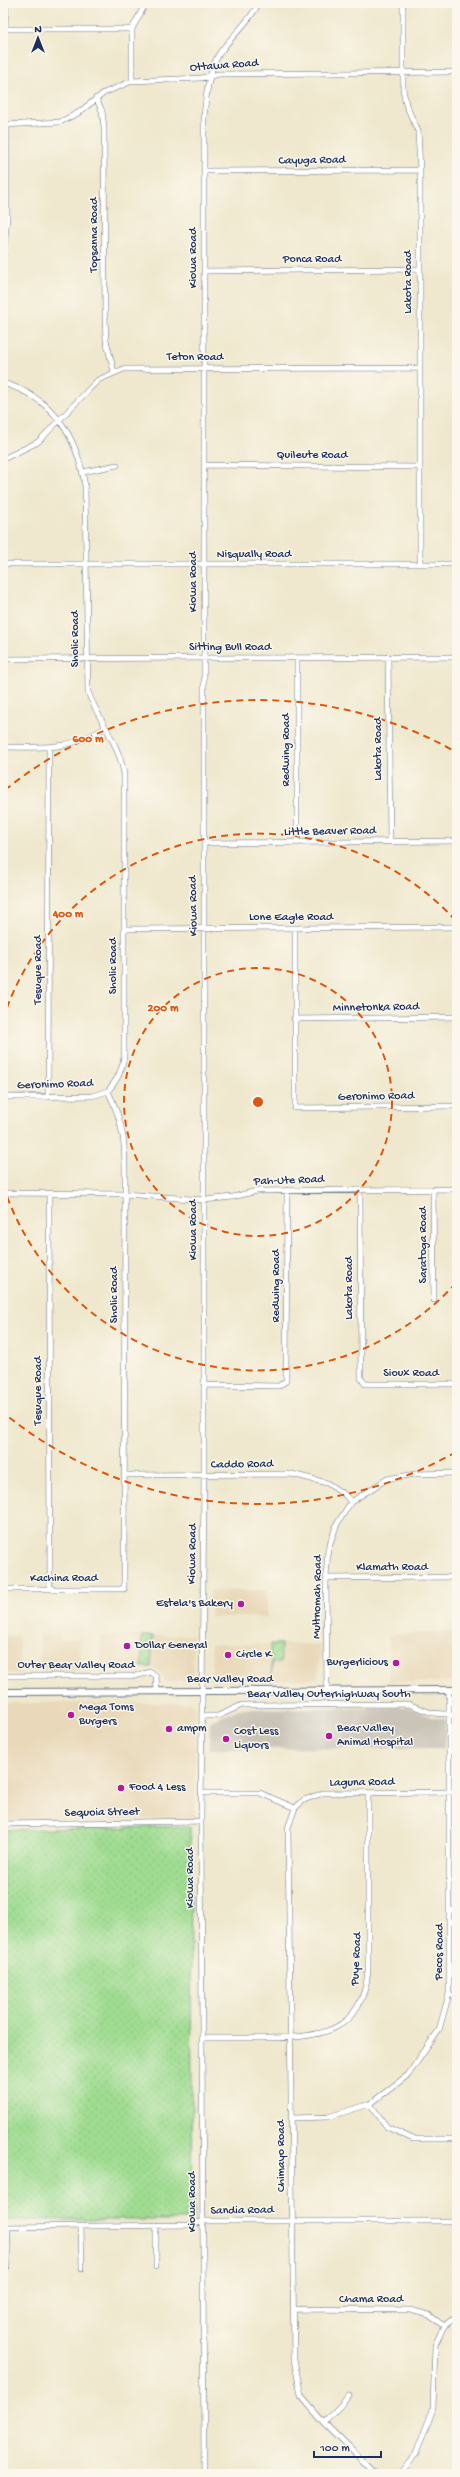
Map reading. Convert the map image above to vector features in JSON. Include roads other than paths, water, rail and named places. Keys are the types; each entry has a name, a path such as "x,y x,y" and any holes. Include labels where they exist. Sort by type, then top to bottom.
{"main road":[{"name":"Bear Valley Road","path":"3,1692 457,1690"}],"street":[{"path":"6,3 4,29 132,29"},
{"path":"132,81 132,29 146,3"},
{"name":"Kiowa Road","path":"204,2474 201,1793 204,1475 205,929 204,117 210,76 220,53 252,16 259,3"},
{"name":"Lakota Road","path":"403,3 403,72 406,105 418,132 420,170 420,563"},
{"name":"Ottawa Road","path":"5,125 60,122 78,113 96,98 112,88 132,81 210,76 457,72"},
{"name":"Topsanna Road","path":"96,98 102,111 104,127 105,317 106,340 114,372"},
{"path":"3,259 7,218 5,125"},
{"name":"Cayuga Road","path":"204,171 420,170"},
{"name":"Ponca Road","path":"205,271 419,269"},
{"name":"Teton Road","path":"3,459 38,442 92,384 114,372 137,368 420,368"},
{"name":"Sholic Road","path":"3,383 34,397 60,419 72,439 82,472 86,499 86,658 88,692 122,758 124,774 124,1057 123,1068 117,1081 108,1091 117,1110 125,1140 124,1588"},
{"path":"82,472 117,465"},
{"name":"Quileute Road","path":"205,465 419,467"},
{"name":"Nisqually Road","path":"3,564 457,564"},
{"name":"Lakota Road","path":"388,657 390,841"},
{"name":"Sitting Bull Road","path":"3,659 457,657"},
{"name":"Redwing Road","path":"297,658 297,842"},
{"path":"3,746 67,746 84,741 106,728"},
{"name":"Tesuque Road","path":"48,1097 49,747"},
{"name":"Little Beaver Road","path":"204,842 457,841"},
{"name":"Lone Eagle Road","path":"124,928 205,929 457,927"},
{"path":"294,1019 295,928"},
{"name":"Minnetonka Road","path":"294,1019 457,1017"},
{"name":"Geronimo Road","path":"294,1019 295,1108 457,1106"},
{"name":"Geronimo Road","path":"3,1097 92,1096 108,1091"},
{"name":"Saratoga Road","path":"434,1189 434,1300"},
{"name":"Pah-Ute Road","path":"3,1193 125,1194 204,1200 233,1197 257,1191 457,1189"},
{"name":"Redwing Road","path":"204,1385 279,1386 286,1381 287,1190"},
{"name":"Lakota Road","path":"360,1190 361,1378 365,1384"},
{"name":"Tesuque Road","path":"49,1194 50,1588"},
{"name":"Sioux Road","path":"365,1384 457,1384"},
{"name":"Multnomah Road","path":"327,1690 326,1578 328,1549 337,1524 351,1502 375,1485 400,1475 457,1473"},
{"name":"Caddo Road","path":"125,1475 292,1474 327,1483 345,1495 351,1502"},
{"name":"Klamath Road","path":"326,1578 457,1577"},
{"name":"Kachina Road","path":"3,1589 124,1588"},
{"name":"Outer Bear Valley Road","path":"3,1676 135,1676 151,1672 156,1676 157,1691"},
{"name":"Pecos Road","path":"292,2118 328,2117 370,2104 408,2075 422,2058 439,2030 449,1994 449,1690"},
{"name":"Bear Valley Outerhighway South","path":"202,1716 218,1716 242,1705 408,1704 432,1713 457,1715"},
{"name":"Laguna Road","path":"295,1808 304,1800 323,1793 457,1792"},
{"path":"201,1793 260,1793 295,1808"},
{"name":"Puye Road","path":"203,2038 315,2036 340,2025 361,2001 366,1987 368,1793"},
{"name":"Chimayo Road","path":"295,1808 288,1828 292,2037 294,2359 301,2396 324,2423 376,2474"},
{"name":"Sequoia Street","path":"3,1824 201,1821"},
{"path":"450,1910 457,1910"},
{"path":"449,1994 457,1997"},
{"path":"370,2104 387,2127 413,2139 457,2139"},
{"name":"Sandia Road","path":"5,2227 190,2224 204,2221 457,2221"},
{"path":"156,2225 156,2267"},
{"path":"81,2226 82,2268"},
{"path":"5,2227 7,2268"},
{"name":"Chama Road","path":"294,2309 410,2310 429,2315 444,2326"},
{"path":"398,2474 416,2454 433,2409 435,2344 444,2326 457,2316"},
{"path":"324,2423 349,2396"}],"place":[{"name":"Estela's Bakery","path":"241,1604"},
{"name":"Dollar General","path":"127,1646"},
{"name":"Circle K","path":"228,1655"},
{"name":"Burgerlicious","path":"396,1663"},
{"name":"Mega Toms Burgers","path":"71,1715"},
{"name":"ampm","path":"169,1729"},
{"name":"Bear Valley Animal Hospital","path":"329,1736"},
{"name":"Cost Less Liquors","path":"226,1739"},
{"name":"Food 4 Less","path":"121,1788"}]}
